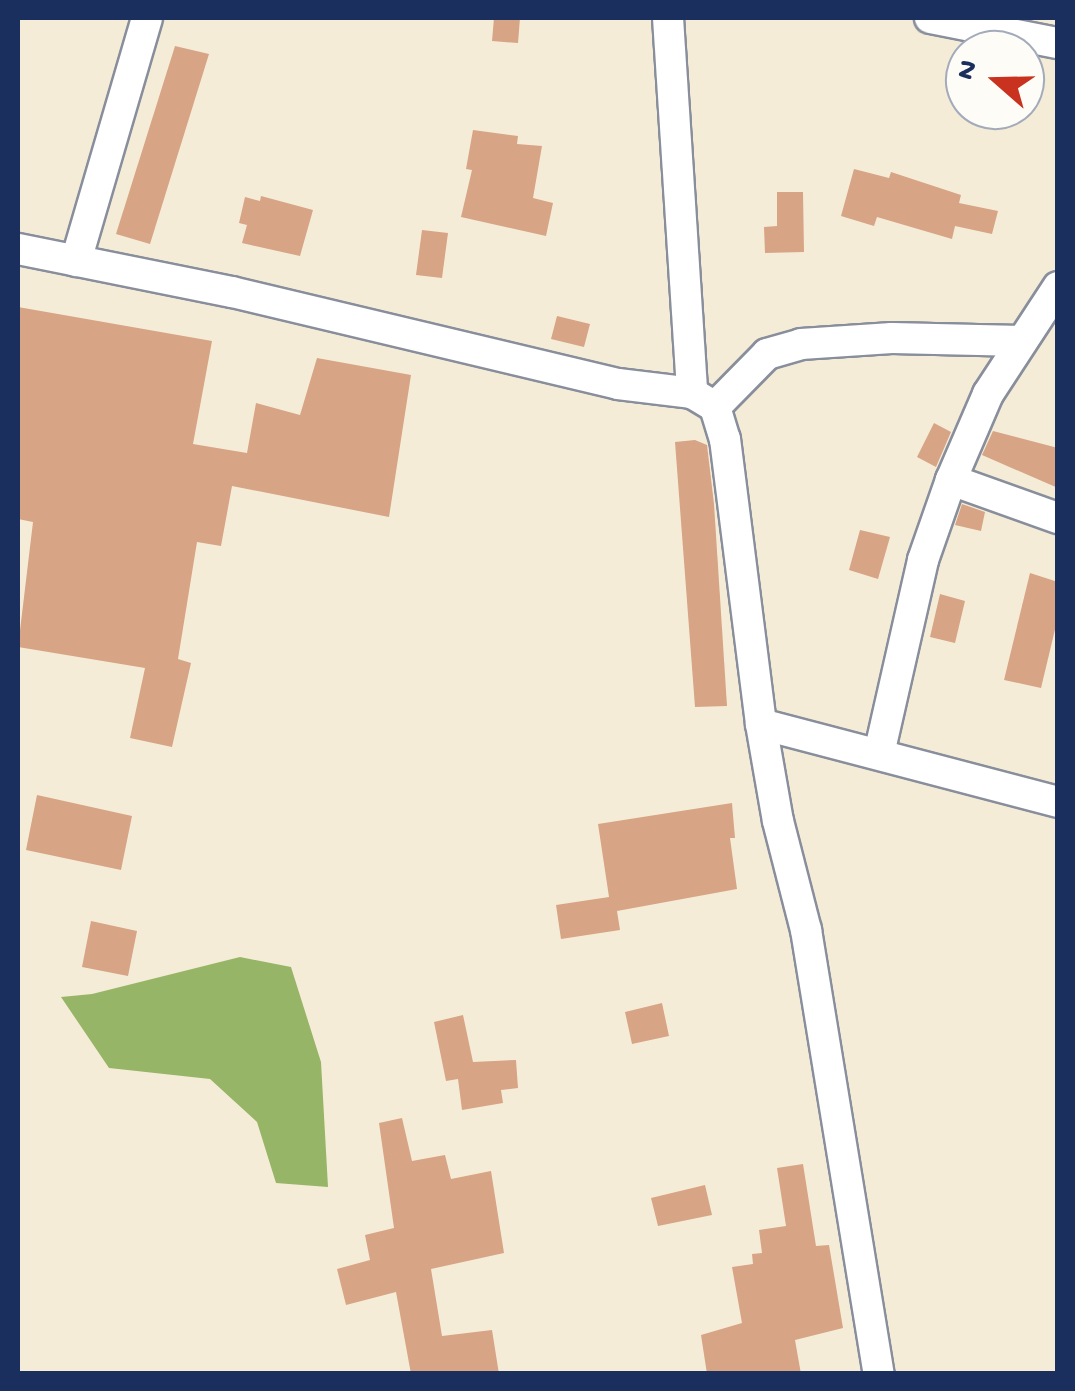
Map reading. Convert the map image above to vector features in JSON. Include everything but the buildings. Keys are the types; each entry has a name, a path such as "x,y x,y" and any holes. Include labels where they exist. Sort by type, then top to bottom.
{"street":[{"path":"76,261 147,18"},
{"path":"668,18 703,400 725,438 761,724 778,821 806,930 878,1374"},
{"path":"930,18 1058,42"},
{"path":"18,249 232,292 618,384 703,400 767,354 801,344 892,338 1022,341"},
{"path":"879,754 923,560 951,480 988,394 1058,287"},
{"path":"951,480 1058,518"},
{"path":"761,724 1058,802"}],"green space":[{"path":"240,957 291,967 321,1062 328,1187 276,1183 257,1122 210,1079 109,1068 61,997 92,994"}]}
